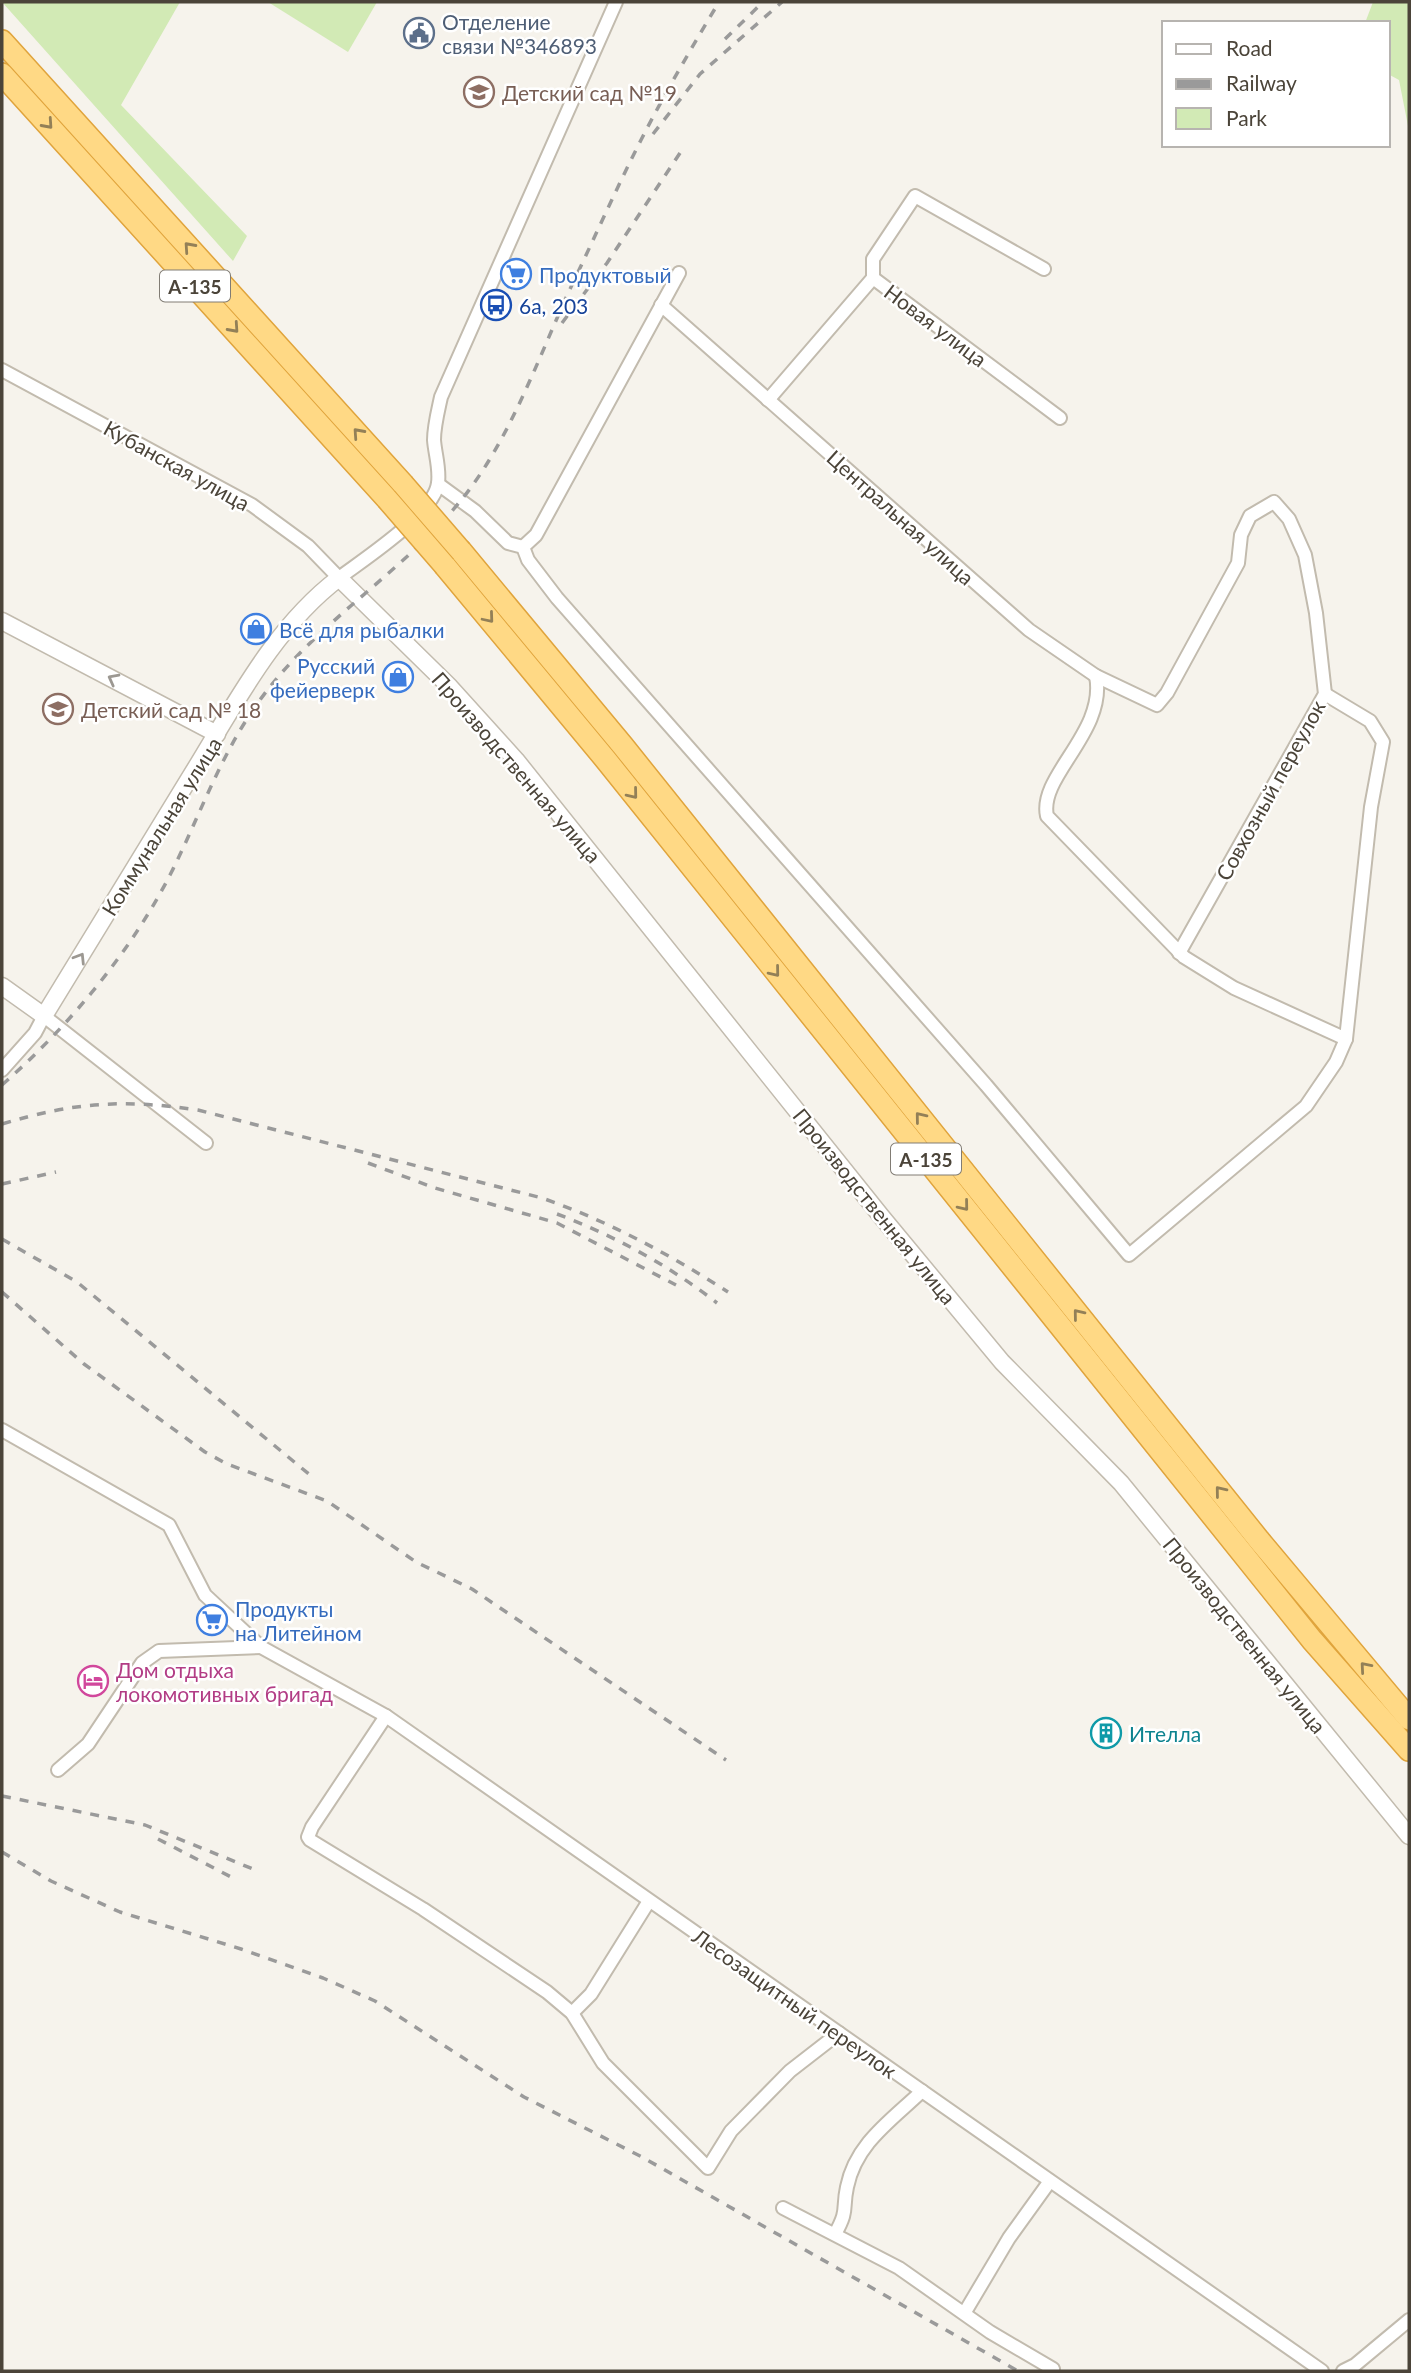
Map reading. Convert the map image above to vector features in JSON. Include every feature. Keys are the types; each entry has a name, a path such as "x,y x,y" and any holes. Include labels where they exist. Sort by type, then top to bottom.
{"highway":[{"name":"А-135","path":"2,41 461,551 607,727 1294,1583 1409,1719"},
{"name":"А-135","path":"2,74 445,566 598,750 1251,1564 1409,1750"}],"street":[{"path":"339,578 429,503 438,484 434,437 441,397 616,2"},
{"path":"873,278 873,259 915,196 1044,268"},
{"path":"523,547 536,535 679,273"},
{"name":"Новая улица","path":"768,400 873,278 1060,418"},
{"name":"Центральная улица","path":"661,305 1029,631 1096,677 1157,705"},
{"name":"Кубанская улица","path":"2,370 252,505 308,546 339,578"},
{"path":"438,484 475,511 508,543 523,547"},
{"name":"Совхозный переулок","path":"1157,705 1167,693 1238,563 1241,535 1250,516 1274,502 1289,519 1305,555 1316,613 1325,694 1179,953"},
{"path":"523,547 528,560 557,598 986,1085 1129,1255 1306,1106 1336,1062 1346,1039 1371,807 1383,742 1370,721 1325,694"},
{"name":"Коммунальная улица","path":"44,1016 217,734 293,620 339,578"},
{"name":"Производственная улица","path":"339,578 450,687 516,760 881,1216 1003,1362 1121,1483 1409,1836"},
{"path":"2,621 217,734"},
{"path":"1096,677 1099,693 1095,709 1051,790 1045,807 1047,816 1179,953 1234,988 1346,1039"},
{"path":"2,986 206,1143"},
{"path":"2,1070 35,1033 44,1016"},
{"name":"Лесозащитный переулок","path":"2,1430 169,1525 205,1595 261,1647 386,1716 1322,2371"},
{"path":"58,1770 88,1744 142,1664 159,1650 261,1647"},
{"path":"386,1716 312,1827 308,1837 310,1840 423,1909 547,1992 572,2013 603,2063 708,2168 731,2131 790,2071 839,2033"},
{"path":"572,2013 591,1994 649,1901"},
{"path":"835,2234 846,2214 847,2187 864,2146 922,2091"},
{"path":"965,2312 1009,2238 1051,2181"},
{"path":"783,2208 899,2268 990,2332 1053,2369"},
{"path":"1343,2371 1356,2365 1409,2320"}],"green space":[{"path":"2,2 180,2 121,105 247,236 233,261"},
{"path":"268,2 377,2 348,52"},
{"path":"1373,2 1409,2 1409,131 1399,80 1390,75 1390,21 1366,21"}],"railway":[{"path":"2,1085 74,1014 136,933 170,875 229,750 253,710 278,677 306,647 428,536 456,506 481,473 518,406 641,140 719,2"},
{"path":"725,39 763,2"},
{"path":"653,134 700,74 782,2"},
{"path":"562,323 607,263 682,150"},
{"path":"2,1124 53,1111 99,1105 146,1104 198,1110 542,1198 638,1239 728,1292"},
{"path":"368,1163 435,1188 557,1223 676,1285"},
{"path":"2,1184 56,1172"},
{"path":"557,1214 640,1252 717,1303"},
{"path":"2,1239 77,1282 310,1475"},
{"path":"2,1292 84,1364 205,1452 227,1464 327,1501 416,1562 472,1589 726,1760"},
{"path":"2,1796 145,1825 253,1869"},
{"path":"158,1839 235,1879"},
{"path":"2,1852 51,1881 120,1912 241,1949 323,1978 375,2001 524,2097 642,2157 1018,2371"}],"place":[{"name":"Отделение связи №346893","path":"419,33"},
{"name":"Детский сад №19","path":"479,92"},
{"name":"Продуктовый","path":"516,274"},
{"name":"6a, 203","path":"496,305"},
{"name":"Всё для рыбалки","path":"256,629"},
{"name":"Русский фейерверк","path":"398,677"},
{"name":"Детский сад № 18","path":"58,709"},
{"name":"Продукты на Литейном","path":"212,1620"},
{"name":"Дом отдыха локомотивных бригад","path":"93,1681"},
{"name":"Ителла","path":"1106,1733"}]}
